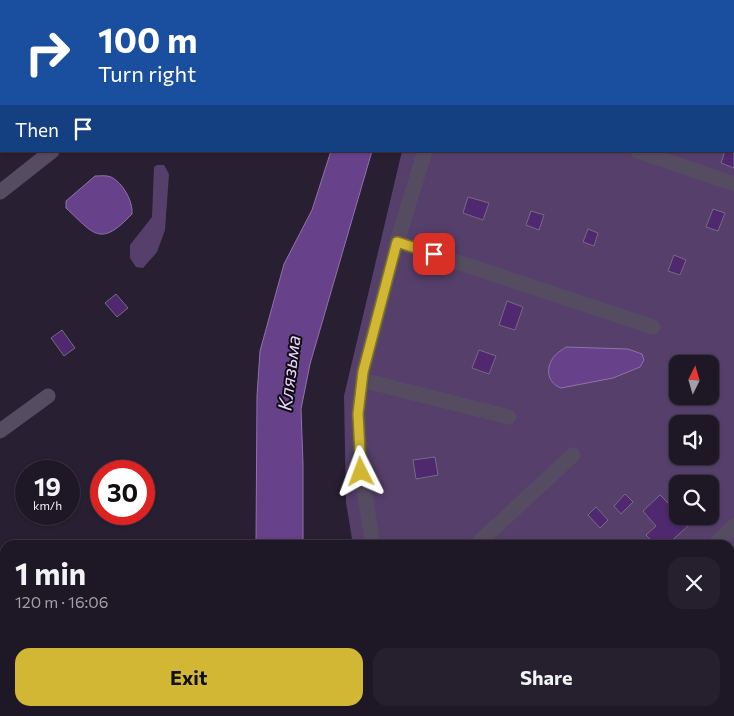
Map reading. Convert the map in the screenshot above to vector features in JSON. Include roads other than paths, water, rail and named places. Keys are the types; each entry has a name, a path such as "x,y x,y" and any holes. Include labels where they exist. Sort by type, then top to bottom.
{"street":[{"path":"0,192 51,152"},
{"path":"372,540 361,472 358,414 362,380 397,242 425,152"},
{"path":"641,152 734,184"},
{"path":"397,242 653,327"},
{"path":"362,380 509,417"},
{"path":"0,431 48,396"},
{"path":"481,540 573,456"},
{"path":"719,540 734,526"}],"water":[{"name":"Клязьма","path":"331,152 372,152 310,364 301,409 303,540 256,540 257,396 260,351 284,264 312,210"},
{"path":"95,176 111,177 119,183 126,193 132,209 132,214 121,225 104,234 98,234 91,230 66,208 66,201"},
{"path":"566,347 628,349 642,354 644,360 640,367 613,378 561,388 553,383 549,376 549,367 554,357"}]}
